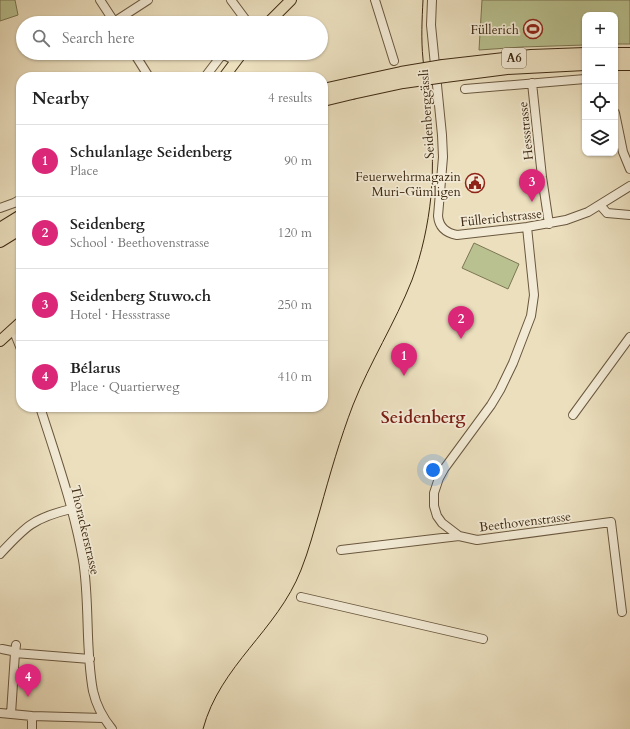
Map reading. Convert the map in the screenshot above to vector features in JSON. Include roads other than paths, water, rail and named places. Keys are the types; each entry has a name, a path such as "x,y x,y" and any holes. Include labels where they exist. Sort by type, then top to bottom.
{"highway":[{"name":"A6","path":"328,90 403,82 444,71 525,57 582,54"},
{"path":"618,54 630,54"},
{"name":"A6","path":"444,71 582,64"},
{"path":"618,64 630,64"},
{"name":"A6","path":"328,98 351,88"},
{"path":"0,229 16,219"},
{"path":"0,240 16,231"}],"main road":[{"path":"275,16 291,0"},
{"path":"228,72 236,61"},
{"path":"0,341 16,326"}],"street":[{"path":"100,0 110,16"},
{"path":"123,16 148,0"},
{"path":"231,0 243,16"},
{"path":"375,0 394,61"},
{"name":"Seidenberggässli","path":"432,0 432,25 442,142 442,172 438,212 441,226"},
{"path":"138,60 146,72"},
{"path":"209,72 217,60"},
{"path":"465,90 582,79"},
{"name":"Hessstrasse","path":"532,83 542,177 549,224"},
{"path":"617,120 624,152 630,169"},
{"name":"Füllerichstrasse","path":"441,226 449,233 457,235 549,224 580,216 630,186"},
{"path":"0,208 16,202"},
{"path":"600,205 607,213 630,215"},
{"name":"Beethovenstrasse","path":"527,227 534,295 531,316 513,363 500,390 439,478 434,493 434,506 437,516 448,529 459,536 470,539 483,540 611,522 622,612"},
{"path":"13,329 16,336"},
{"path":"573,415 630,337"},
{"name":"Thorackerstrasse","path":"42,412 71,509 85,573 90,659 94,692 103,718 112,729"},
{"path":"0,554 31,523 45,516 71,509"},
{"path":"341,550 459,536"},
{"path":"301,597 483,639"},
{"path":"2,650 12,651 15,649 90,659"},
{"path":"11,714 15,649"},
{"path":"0,713 32,716 103,718"},
{"path":"32,716 32,729"}],"tram line":[{"path":"203,729 211,706 222,686 278,612 291,592 301,570 311,540 339,444 353,405 405,296 419,260 428,218 432,179 432,145 422,52 423,0"}],"place":[{"name":"Füllerich","path":"533,29"},
{"name":"Feuerwehrmagazin Muri-Gümligen","path":"475,183"},
{"name":"Seidenberg Stuwo.ch","path":"532,202"},
{"name":"Seidenberg","path":"461,339"},
{"name":"Schulanlage Seidenberg","path":"404,376"},
{"name":"Bélarus","path":"28,697"}],"district":[{"name":"Seidenberg","path":"423,417"}]}
